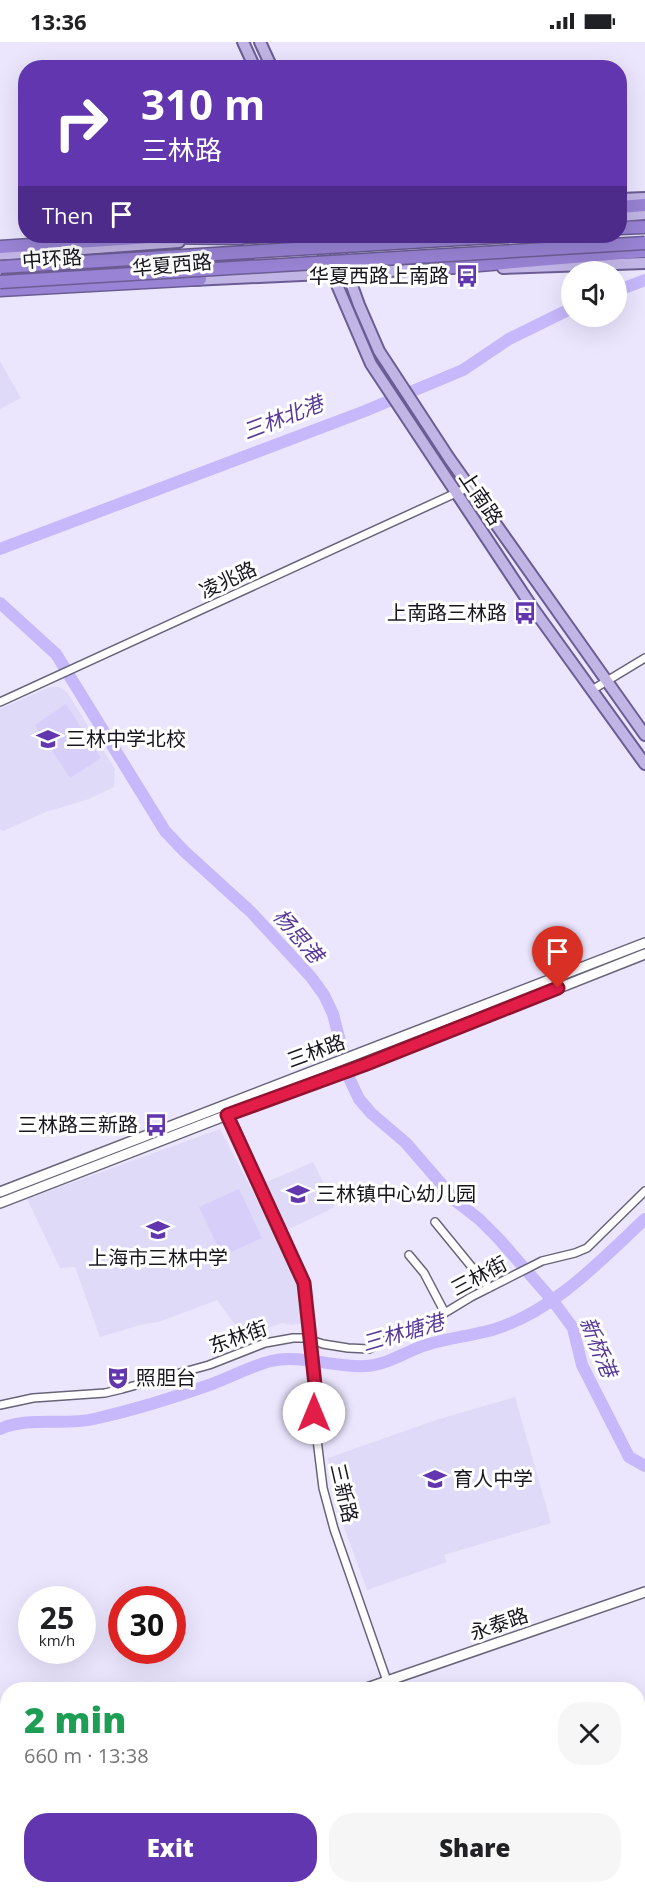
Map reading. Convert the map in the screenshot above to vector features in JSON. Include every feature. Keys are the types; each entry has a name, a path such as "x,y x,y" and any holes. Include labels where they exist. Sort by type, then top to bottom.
{"highway":[{"path":"627,207 645,206"},
{"path":"627,228 645,227"},
{"path":"0,247 60,243"},
{"name":"中环路","path":"0,267 394,243"},
{"name":"中环路","path":"0,282 645,244"},
{"path":"442,268 645,251"},
{"path":"0,290 200,279"}],"main road":[{"path":"243,42 251,60"},
{"path":"260,42 268,60"},
{"path":"627,199 645,198"},
{"path":"627,215 645,214"},
{"path":"0,247 47,243"},
{"name":"华夏西路","path":"0,255 170,243"},
{"name":"上南路","path":"319,243 371,364 532,607 645,764"},
{"name":"上南路","path":"337,243 359,305 380,351 399,382 469,487 645,735"},
{"name":"华夏西路","path":"347,272 417,260 645,244"},
{"name":"华夏西路","path":"0,295 77,292 200,279 442,268 531,268 645,263"},
{"name":"三林路","path":"0,1203 332,1065 645,944"},
{"name":"三林路","path":"0,1192 225,1111 364,1065 645,954"},
{"name":"永泰路","path":"384,1682 645,1592"}],"street":[{"name":"凌兆路","path":"0,702 469,487"},
{"path":"592,690 645,658"},
{"name":"三新路","path":"225,1111 304,1283 314,1379 315,1423 320,1468 328,1508 387,1681"},
{"name":"三林街","path":"311,1342 369,1349 411,1327 445,1313 471,1297 542,1261 587,1248 645,1191"},
{"path":"435,1222 489,1288"},
{"path":"409,1255 424,1273 445,1313"},
{"name":"东林街","path":"0,1405 33,1398 105,1393 209,1365 265,1343 293,1338 311,1342"}],"shaded area":[{"path":"0,361 21,398 0,409"},
{"name":"三林中学北校","path":"50,687 59,687 67,692 115,769 114,787 89,799 46,812 3,831 0,829 0,709"},
{"path":"66,704 101,758 70,778 35,725"},
{"name":"上海市三林中学","path":"220,1129 299,1281 305,1323 291,1325 282,1323 244,1337 217,1300 159,1322 100,1337 75,1267 60,1268 27,1199"},
{"name":"三林镇中心幼儿园","path":"313,1162 334,1204 333,1208 285,1231 262,1184"},
{"path":"239,1189 262,1238 222,1256 199,1207"},
{"name":"育人中学","path":"515,1397 551,1523 444,1555 447,1562 367,1590 334,1500 328,1458 436,1420"}],"waterway":[{"name":"三林北港","path":"627,287 645,280"},
{"name":"三林北港","path":"0,549 365,411 463,370 509,339 561,313"},
{"name":"杨思港","path":"0,603 56,654 165,831 251,912 311,977 324,995 333,1014 350,1080 359,1099 371,1113 406,1143 457,1202 499,1239 553,1301 573,1328 582,1365 629,1457 645,1466"},
{"name":"三林塘港","path":"0,1429 23,1423 82,1421 139,1408 212,1384 271,1361 294,1359 354,1366 374,1365 434,1343 492,1330 514,1322 555,1298 593,1268 645,1219"}],"place":[{"name":"华夏西路上南路","path":"467,276"},
{"name":"上南路三林路","path":"525,613"},
{"name":"三林中学北校","path":"48,739"},
{"name":"三林路三新路","path":"156,1125"},
{"name":"三林镇中心幼儿园","path":"298,1194"},
{"name":"上海市三林中学","path":"158,1230"},
{"name":"照胆台","path":"118,1378"},
{"name":"育人中学","path":"435,1479"}],"route":[{"path":"314,1413 315,1385 304,1283 227,1115 364,1065 558,988"}],"water label":[{"name":"新桥港","path":"598,1347"}]}
